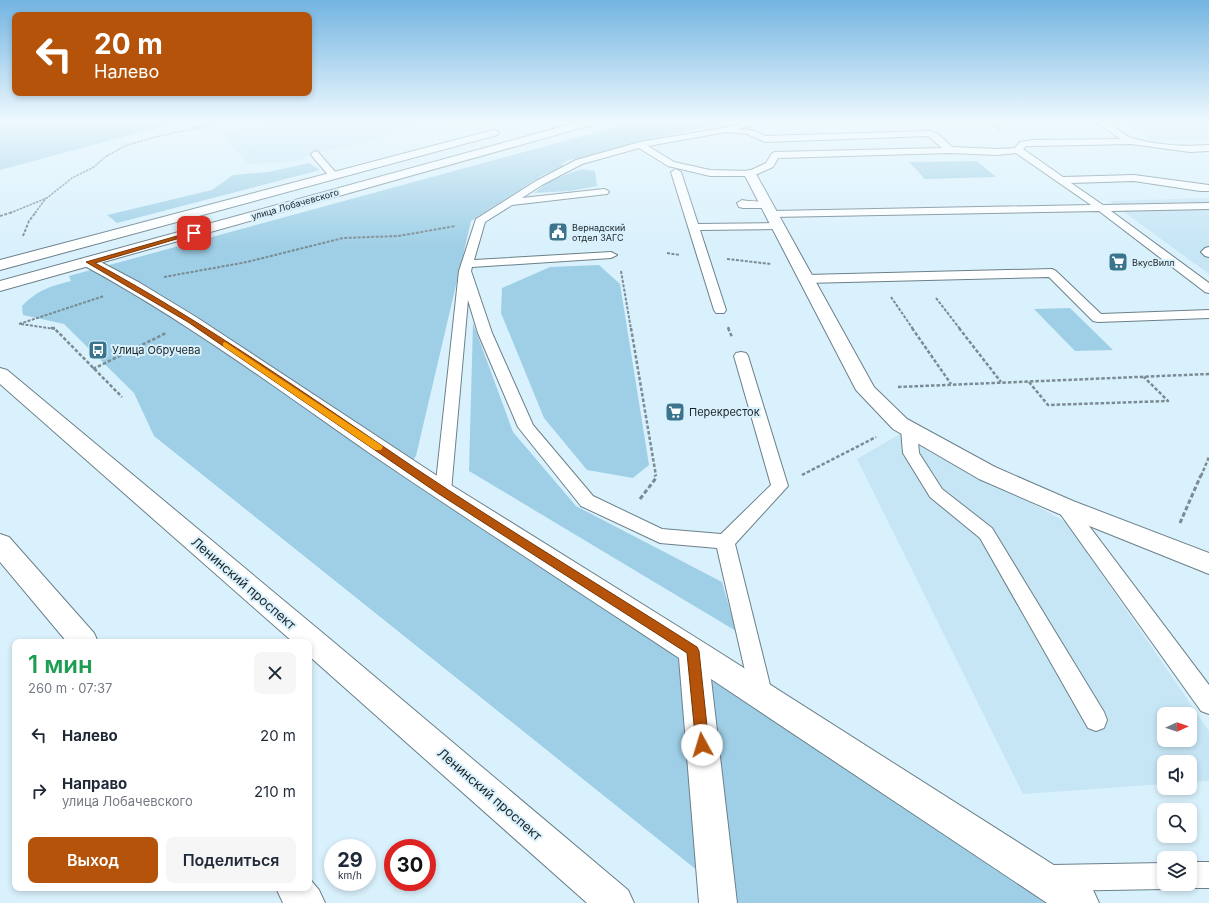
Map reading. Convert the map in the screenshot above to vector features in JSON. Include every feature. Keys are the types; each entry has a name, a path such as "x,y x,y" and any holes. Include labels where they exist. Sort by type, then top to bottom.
{"main road":[{"name":"улица Лобачевского","path":"0,265 375,164"},
{"name":"улица Лобачевского","path":"0,286 439,164"},
{"path":"750,174 864,388 905,426 987,474 1066,508 1209,564"},
{"path":"89,262 134,286 190,321 443,491 693,651 1080,903"},
{"name":"Ленинский проспект","path":"0,374 310,639"},
{"path":"0,544 81,639"},
{"name":"Ленинский проспект","path":"312,641 615,903"},
{"path":"693,651 718,903"},
{"path":"296,891 306,903"}],"lane":[{"path":"324,164 333,175"},
{"path":"443,491 467,268 480,221 539,183 575,164"},
{"path":"672,164 710,173 750,174 771,164"},
{"path":"1038,164 1100,208 1209,290"},
{"path":"676,172 720,310"},
{"path":"1061,180 1134,178 1209,188"},
{"path":"510,202 604,192"},
{"path":"742,203 743,205 772,215"},
{"path":"694,228 772,215 1209,206"},
{"path":"1209,250 1207,250 1209,254"},
{"path":"467,268 611,255"},
{"path":"467,268 485,333 526,427 587,501 660,536 725,542"},
{"path":"804,276 878,278 1052,273 1098,318 1209,314"},
{"path":"725,542 780,486 741,356"},
{"path":"905,426 911,453 936,493 986,533 1096,720"},
{"path":"1066,508 1209,703"},
{"path":"725,542 762,697"},
{"path":"1197,875 1209,875"},
{"path":"1042,878 1157,876"}],"path":[{"path":"22,240 29,221 47,198 72,178 97,164"},
{"path":"0,216 20,210 47,198"},
{"path":"122,397 54,328 19,324 149,280 247,262 342,238 398,236 480,221"},
{"path":"704,259 737,259 771,264 804,276"},
{"path":"620,266 656,478 625,519"},
{"path":"920,276 1001,382"},
{"path":"878,278 951,385"},
{"path":"93,369 190,321"},
{"path":"864,388 1209,374"},
{"path":"1028,382 1048,406 1168,401 1144,377"},
{"path":"780,486 905,426"},
{"path":"1169,548 1209,457"}],"shaded area":[{"path":"0,164 22,164 0,170"},
{"path":"304,164 311,164 320,170 117,223 107,215 212,190 233,175 268,172"},
{"path":"479,164 561,164 564,166 543,175 471,221 416,456 403,475 1047,903 738,903 154,436 134,393 64,324 23,315 22,306 28,300 45,289 71,281 69,276"},
{"path":"911,164 981,164 996,177 925,179"},
{"path":"581,169 595,171 597,186 570,191 534,193 550,181"},
{"path":"1209,198 1209,274 1109,201"},
{"path":"599,265 620,284 649,465 633,478 587,470 544,418 501,313 502,288 550,267"},
{"path":"1070,308 1113,350 1075,351 1034,309"},
{"path":"473,323 513,432 576,506 722,582 736,631 469,471"},
{"path":"902,433 1066,522 1193,707 1157,707 1157,747 1197,747 1197,713 1209,731 1209,781 1197,782 1197,755 1157,755 1157,784 1023,794 857,459"}],"slow traffic":[{"path":"225,344 378,447"}],"place":[{"name":"Вернадский отдел ЗАГС","path":"558,232"},
{"name":"ВкусВилл","path":"1118,262"},
{"name":"Улица Обручева","path":"98,350"},
{"name":"Перекресток","path":"675,412"}],"route":[{"path":"194,233 89,262 134,286 190,321 443,491 693,651 702,745"}]}
